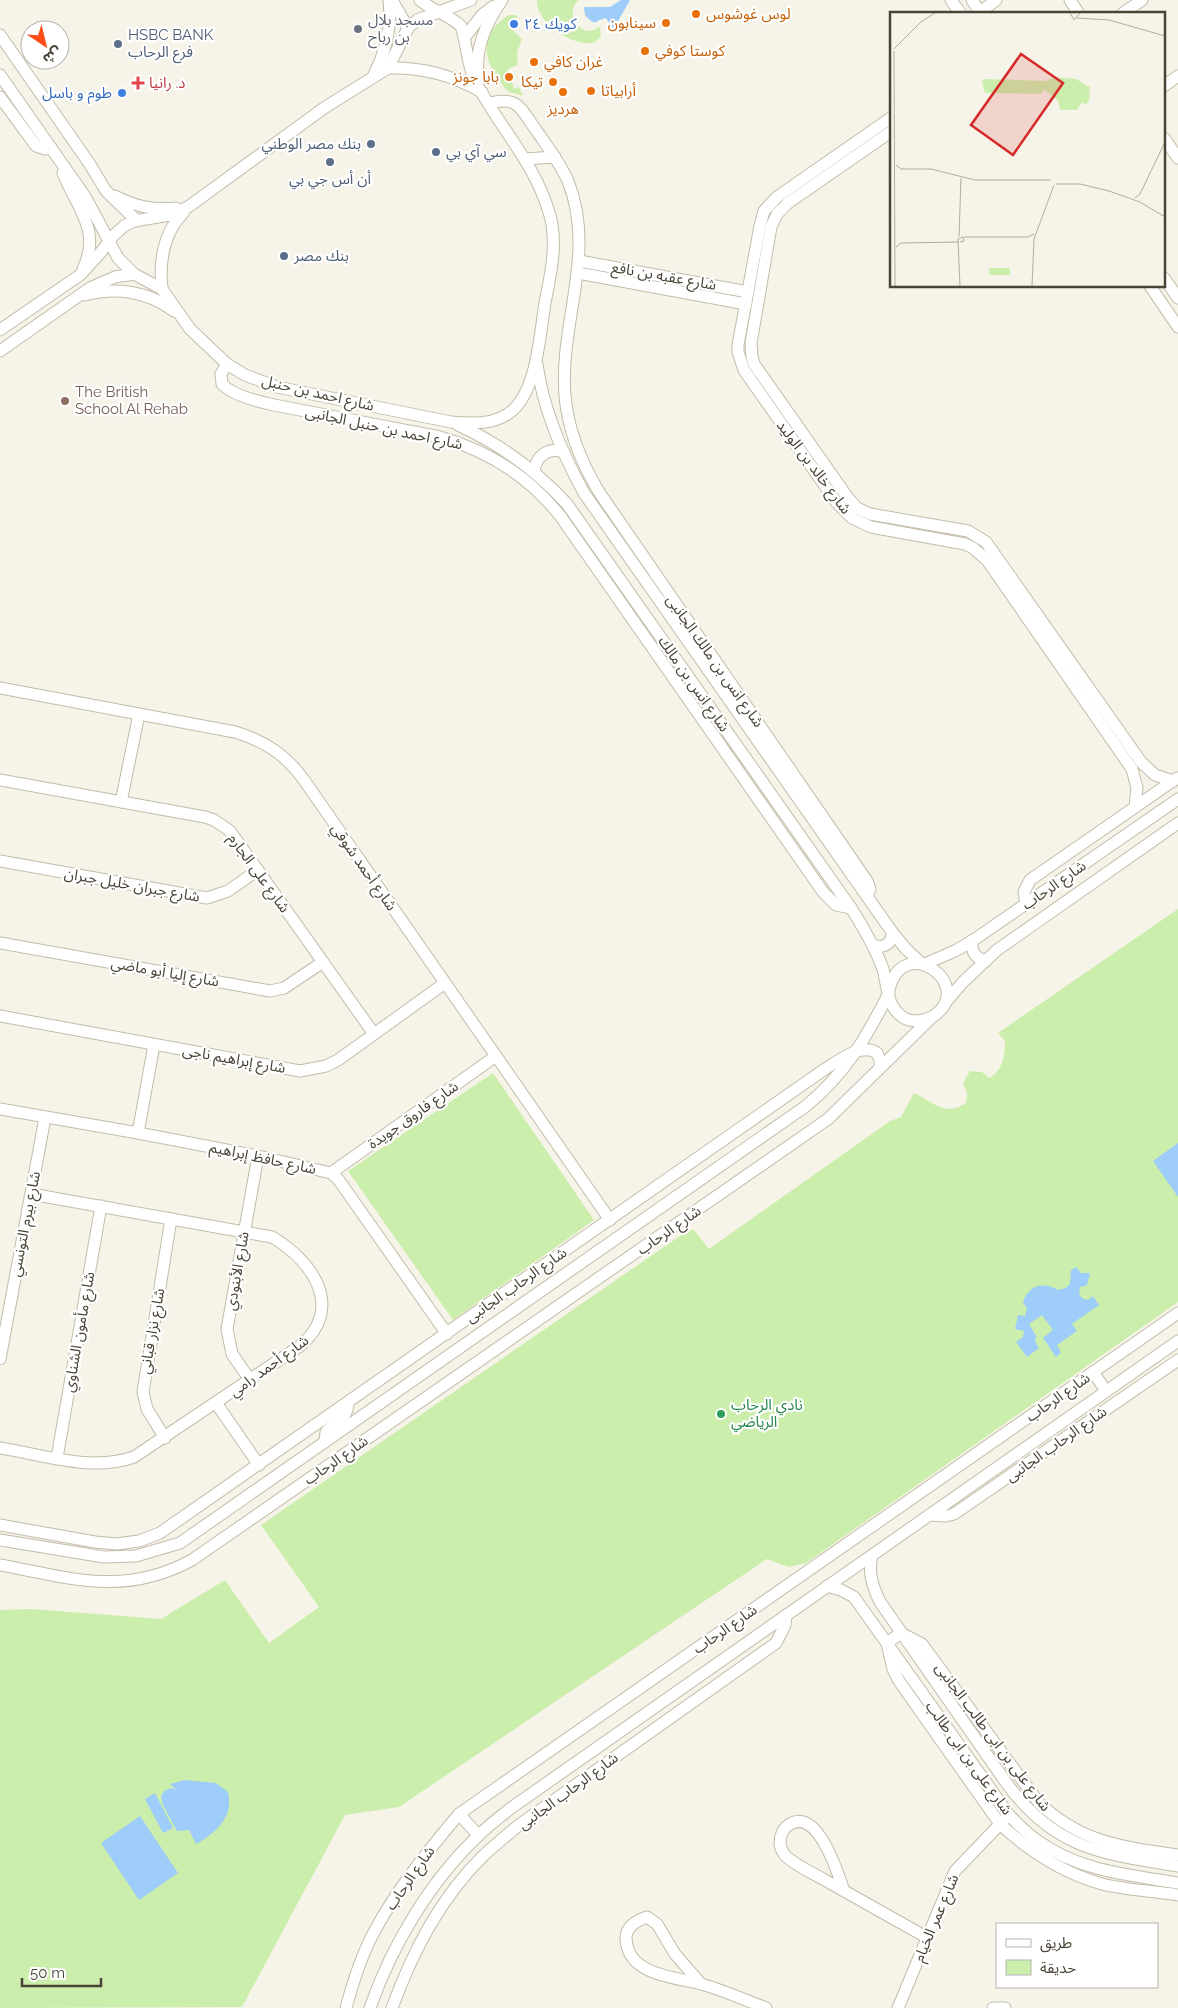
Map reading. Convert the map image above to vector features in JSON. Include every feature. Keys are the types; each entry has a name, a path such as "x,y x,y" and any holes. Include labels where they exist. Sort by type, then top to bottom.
{"street":[{"path":"391,0 408,28"},
{"path":"374,75 385,49 388,36 391,0"},
{"path":"420,0 438,14 455,20 460,26 465,37 470,66 482,92 525,159 542,191 549,211 553,232 553,254 536,359"},
{"path":"388,68 408,28 422,18 438,14 471,0"},
{"path":"465,37 482,15 502,0"},
{"path":"482,92 478,76 480,44 486,28 502,0"},
{"path":"952,0 960,12"},
{"path":"972,0 979,12"},
{"path":"981,12 996,0"},
{"path":"1070,0 1079,12"},
{"path":"1125,12 1142,0"},
{"path":"0,35 106,191 137,221"},
{"path":"0,330 80,275 109,243 118,230 129,223 170,216 188,207 324,108 388,68 421,69 437,72 452,77 482,92"},
{"name":"شارع احمد بن حنبل","path":"0,75 78,186 96,214 118,258 134,274 162,289 180,316 200,340 227,364 246,375 277,387 467,424 498,419 512,411 522,400 536,359"},
{"path":"1166,85 1178,76"},
{"path":"0,96 36,146 54,152 66,182 84,215 88,227 89,252 80,275"},
{"name":"شارع انس بن مالك الجانبى","path":"489,103 503,100 516,103 555,157 568,183 576,208 580,234 579,267 564,358 565,398 568,419 580,456 598,492 867,881 870,889 867,896"},
{"name":"شارع خالد بن الوليد","path":"890,118 777,197 767,207 761,218 738,345 740,362 753,384 844,511 861,523 956,541 980,553 1147,769 1164,779 1175,779"},
{"name":"شارع خالد بن الوليد","path":"890,132 788,203 773,220 750,350 754,364 852,504 863,512 968,531 986,542 1132,769 1137,788 1135,807"},
{"path":"1166,141 1178,158"},
{"path":"525,159 555,157"},
{"path":"78,186 87,184 94,172"},
{"path":"106,191 131,204 148,209 188,207"},
{"path":"162,289 161,262 163,249 173,224 188,207"},
{"name":"شارع عقبه بن نافع","path":"579,267 748,292"},
{"name":"شارع عقبه بن نافع","path":"579,267 746,304"},
{"path":"0,351 102,282 115,277 134,274"},
{"path":"1166,281 1178,298"},
{"path":"1151,288 1178,327"},
{"path":"79,296 109,290 140,294 168,306 180,316"},
{"name":"شارع انس بن مالك","path":"536,359 543,397 564,452 574,474 593,506 892,932 906,949 924,964"},
{"name":"شارع احمد بن حنبل الجانبى","path":"227,364 220,374 222,384 249,398 282,407 440,437 475,448 507,466 536,489 561,517 823,892 836,905 851,908"},
{"name":"شارع انس بن مالك","path":"451,422 486,439 534,471 553,488 576,517 851,908 873,945 889,992"},
{"path":"787,432 797,425"},
{"path":"534,471 538,458 544,453 557,450 564,452"},
{"path":"892,530 895,518"},
{"name":"شارع أحمد شوقي","path":"0,688 235,732 252,737 282,755 304,780 610,1220"},
{"path":"121,802 139,714"},
{"path":"1026,905 1024,892 1030,880 1175,779"},
{"name":"شارع على الجارم","path":"0,782 214,820 230,831 374,1034"},
{"name":"شارع الرحاب","path":"924,964 972,941 1178,799"},
{"name":"شارع الرحاب","path":"943,1006 986,961 1026,928 1178,822"},
{"name":"شارع جبران خليل جبران","path":"0,861 199,897 221,895 258,870"},
{"path":"873,945 882,947 887,945 892,937 892,932"},
{"path":"972,941 971,946 976,956 986,961"},
{"name":"شارع إليا أبو ماضي","path":"0,943 270,991 284,988 323,962"},
{"path":"924,964 938,972 943,978 946,992 943,1006 932,1017 918,1021 904,1018 893,1007 889,992 894,975 907,966 924,964"},
{"name":"شارع إبراهيم ناجى","path":"0,1016 300,1071 326,1066 445,983"},
{"name":"شارع الرحاب","path":"0,1540 104,1557 136,1556 180,1543 806,1106 831,1085 848,1064 889,992"},
{"name":"شارع الرحاب","path":"0,1565 85,1581 122,1582 158,1575 192,1560 828,1119 932,1017"},
{"path":"138,1133 154,1045"},
{"path":"855,1052 866,1049 874,1051 879,1056 880,1067"},
{"name":"شارع الرحاب الجانبى","path":"0,1525 95,1542 117,1544 160,1533 179,1522 825,1069 855,1052"},
{"name":"شارع فاروق جويدة","path":"331,1174 496,1056"},
{"name":"شارع حافظ إبراهيم","path":"0,1109 258,1156 331,1174 338,1180 447,1334"},
{"name":"شارع بيرم التونسي","path":"0,1359 45,1118"},
{"name":"شارع الأبنودي","path":"250,1380 232,1354 226,1329 258,1156"},
{"name":"شارع أحمد رامي","path":"0,1448 92,1464 121,1462 134,1457 308,1340 319,1324 323,1305 314,1277 296,1254 272,1237 31,1194"},
{"name":"شارع مأمون الشناوي","path":"57,1458 101,1206"},
{"name":"شارع نزار قباني","path":"164,1438 147,1410 143,1392 171,1219"},
{"name":"شارع الرحاب","path":"346,2008 362,1958 389,1906 418,1865 459,1814 1178,1314"},
{"name":"شارع الرحاب","path":"370,2008 411,1920 453,1863 478,1835 511,1808 1178,1341"},
{"name":"شارع الرحاب الجانبى","path":"929,1515 946,1516 954,1514 1178,1360"},
{"path":"1093,1372 1106,1391"},
{"path":"216,1403 259,1466"},
{"path":"325,1442 326,1432 344,1418 348,1411 348,1403"},
{"path":"180,1543 192,1560"},
{"name":"شارع على بن ابى طالب","path":"872,1555 870,1564 872,1584 880,1602 1018,1799 1038,1819 1070,1841 1116,1857 1178,1866"},
{"name":"شارع على بن ابى طالب","path":"827,1586 842,1590 854,1597 1009,1815 1037,1841 1075,1862 1107,1872 1178,1883"},
{"name":"شارع الرحاب الجانبى","path":"392,2008 406,1969 427,1928 453,1890 484,1856 519,1825 776,1643 785,1625 786,1615"},
{"path":"901,1633 887,1642 891,1662 899,1681 1000,1824 1031,1850 1048,1861 1084,1878 1104,1884 1178,1895"},
{"name":"شارع على بن ابى طالب الجانبى","path":"901,1633 912,1637 930,1652 968,1708 1039,1803 1052,1815 1066,1825 1098,1840 1116,1845 1178,1855"},
{"path":"650,1710 660,1725"},
{"path":"459,1814 478,1835"},
{"name":"شارع عمر الخيام","path":"898,2008 955,1871 1009,1815"},
{"path":"844,1891 831,1855 822,1839 810,1825 801,1821 791,1823 784,1829 780,1837 780,1846 784,1855 844,1891 926,1937"},
{"path":"701,1984 675,1954 653,1920 647,1917 640,1919 629,1929 626,1936 629,1950 637,1963 650,1972 685,1982 701,1984 766,2008"},
{"path":"993,2008 1005,2008"}],"green space":[{"path":"537,0 579,0 573,8 576,23 579,27 589,31 600,27 601,37 592,43 583,43 556,31 542,17 538,9"},
{"path":"509,15 516,15 517,17 510,28 522,39 517,52 518,65 508,69 514,89 519,87 523,96 509,92 505,88 488,60 487,44 489,36 500,21"},
{"name":"نادي الرحاب الرياضي","path":"1178,909 1178,1302 806,1563 789,1567 767,1559 399,1807 345,1815 242,2007 0,2008 0,1610 32,1609 161,1619 225,1580 269,1643 319,1607 261,1525 690,1229 694,1230 709,1249 890,1121 901,1117 914,1093 939,1107 951,1109 966,1103 967,1093 963,1083 970,1071 982,1072 989,1078 1000,1067 1004,1057 1005,1041 998,1033"},
{"path":"493,1073 594,1220 453,1320 348,1171"}],"water":[{"path":"621,0 630,0 614,28 612,28 606,18 594,22 585,15 585,7 610,7"},
{"path":"1178,1143 1178,1197 1153,1161"},
{"path":"1076,1267 1081,1273 1090,1273 1087,1285 1080,1287 1079,1294 1082,1298 1088,1300 1093,1296 1099,1305 1072,1324 1077,1331 1057,1345 1061,1353 1056,1357 1043,1338 1053,1330 1042,1315 1029,1324 1036,1336 1035,1341 1039,1348 1027,1357 1016,1342 1023,1337 1024,1331 1015,1329 1018,1315 1025,1316 1027,1308 1023,1303 1025,1297 1036,1287 1047,1286 1058,1290 1066,1288 1070,1282 1071,1270"},
{"path":"185,1780 216,1783 228,1792 229,1801 226,1817 210,1835 196,1844 189,1830 177,1831 163,1805 161,1797 164,1791 171,1788 176,1790 170,1784"},
{"path":"155,1793 173,1828 163,1833 145,1799"},
{"path":"140,1816 178,1873 139,1900 101,1843"}],"place":[{"name":"لوس غوشوس","path":"696,14"},
{"name":"سينابون","path":"666,23"},
{"name":"كويك ٢٤","path":"514,24"},
{"name":"مسجد بلال بن رباح","path":"358,29"},
{"name":"HSBC BANK فرع الرحاب","path":"118,44"},
{"name":"كوستا كوفي","path":"645,51"},
{"name":"غران كافي","path":"534,62"},
{"name":"بابا جونز","path":"509,77"},
{"name":"تيكا","path":"553,82"},
{"name":"د. رانيا","path":"138,83"},
{"name":"أرابياتا","path":"591,91"},
{"name":"هرديز","path":"563,92"},
{"name":"طوم و باسل","path":"122,93"},
{"name":"بنك مصر الوطني","path":"371,144"},
{"name":"سي آي بي","path":"436,152"},
{"name":"أن أس جي بي","path":"330,162"},
{"name":"بنك مصر","path":"284,256"},
{"name":"The British School Al Rehab","path":"65,401"},
{"name":"نادي الرحاب الرياضي","path":"721,1414"}]}
